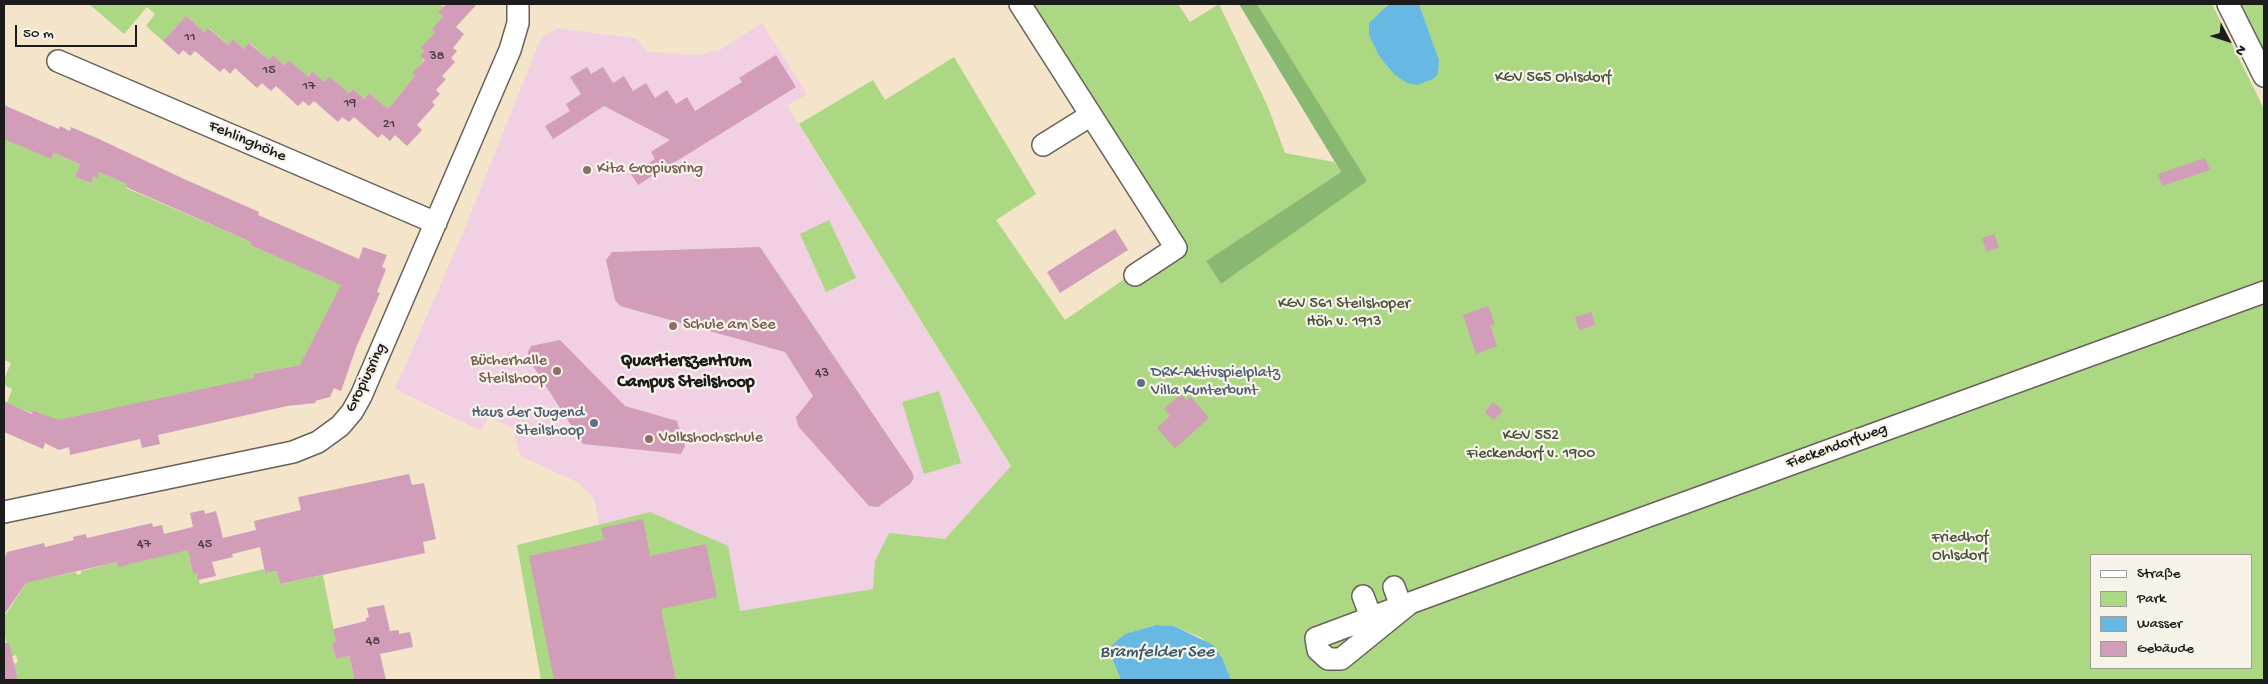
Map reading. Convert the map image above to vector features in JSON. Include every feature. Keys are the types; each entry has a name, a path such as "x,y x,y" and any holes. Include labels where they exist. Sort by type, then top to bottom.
{"street":[{"name":"Gropiusring","path":"4,512 293,452 326,438 347,419 357,404 514,41 518,23 518,4"},
{"path":"1020,4 1176,248 1135,275"},
{"path":"2228,4 2264,76"},
{"name":"Fehlinghöhe","path":"58,61 436,223"},
{"path":"1043,145 1091,115"},
{"name":"Fieckendorfweg","path":"1402,599 1341,659 1328,659 1318,650 1316,638 1371,618 1402,599 2264,292"},
{"path":"1363,596 1371,618"}],"shaded area":[{"name":"Schule am See","path":"762,23 807,94 787,106 1011,467 945,539 889,533 875,561 874,589 739,611 650,512 599,525 594,498 577,482 520,456 513,428 489,417 481,431 395,389 463,233 541,38 558,28 637,39 647,52 698,55 720,50"}],"green space":[{"path":"89,4 440,4 443,7 439,13 443,16 432,29 435,32 420,48 424,51 420,56 424,60 413,73 415,76 388,109 369,93 364,99 353,89 349,93 329,76 324,82 312,71 307,77 289,60 284,65 273,55 269,60 250,43 244,49 233,39 228,45 209,28 204,32 186,16 163,41 146,26 155,14 147,7 124,34"},
{"path":"1029,4 1178,4 1190,22 1219,4 1268,107 1285,153 1334,162 1341,172 1206,261 1221,284 1366,181 1257,4 1389,4 1385,6 1439,60 1419,4 2212,4 2264,109 2264,284 1509,555 1514,571 2264,299 2264,680 1231,680 1202,638 1174,626 1156,625 1125,634 1111,656 1121,680 541,680 517,545 650,512 728,546 740,611 873,589 875,561 889,533 945,539 1011,466 799,124 873,80 885,100 954,57 1036,194 996,220 1065,320 1177,243"},
{"path":"1239,4 1257,4 1367,181 1221,284 1206,261 1341,172"},
{"path":"2241,4 2264,4 2264,52"},
{"path":"4,138 51,159 54,153 80,164 75,177 90,183 94,176 97,177 99,172 127,184 126,188 251,242 250,245 337,283 351,281 300,365 253,374 254,379 50,422 46,415 34,410 32,413 14,406 10,414 4,411 12,389 4,385 4,379 11,363 4,360"},
{"path":"829,220 856,278 826,292 800,234"},
{"path":"939,391 961,463 924,474 902,402"},
{"path":"192,549 189,556 193,573 197,573 200,584 264,569 265,573 277,571 280,584 323,575 336,641 332,643 336,659 349,656 353,672 357,672 359,680 18,680 14,664 18,662 16,655 10,657 4,633 4,617 27,582 76,572 77,575 81,574 81,571 117,562"}],"water":[{"path":"1389,4 1419,4 1439,60 1438,74 1433,79 1417,85 1407,83 1394,74 1379,56 1369,35 1369,23"},
{"name":"Bramfelder See","path":"1156,625 1174,626 1213,645 1222,658 1231,680 1121,680 1111,656 1111,646 1125,634"}],"building":[{"path":"446,4 477,4 456,27 464,34 453,48 457,51 451,58 455,62 442,76 446,79 436,90 440,94 432,102 435,105 417,125 422,130 407,146 395,135 390,141 382,134 378,138 354,117 349,122 342,117 338,122 314,101 309,106 303,101 298,106 276,86 271,91 262,83 257,88 235,68 230,74 224,68 220,72 195,51 190,56 183,50 179,55 163,41 186,16 204,32 208,28 228,45 233,39 244,49 249,43 269,60 273,55 284,65 289,60 308,77 312,71 324,82 329,76 349,93 353,89 364,99 369,93 388,109 415,76 412,73 425,60 420,56 424,51 420,48 435,32 432,29 443,16 438,13"},
{"path":"776,55 796,87 638,185 631,174 655,159 651,152 670,140 604,106 553,139 545,126 570,111 566,104 581,94 570,77 587,67 591,74 603,67 613,83 624,76 633,91 646,83 655,98 667,90 676,104 687,97 695,111 742,82 739,78"},
{"path":"4,105 59,129 60,126 70,131 71,127 101,140 259,212 258,215 359,259 363,247 387,255 382,267 386,269 377,292 380,293 356,348 341,391 334,388 330,397 315,401 316,403 287,406 158,435 160,444 142,448 140,439 70,455 69,447 59,450 45,443 43,449 4,432 4,401 32,414 33,410 58,420 254,378 253,374 300,365 341,285 250,245 251,242 126,187 127,184 99,172 97,178 94,176 91,183 75,177 80,164 54,153 51,159 4,139"},
{"path":"2205,158 2210,170 2162,186 2158,174"},
{"path":"1115,229 1128,250 1060,293 1047,272"},
{"path":"1994,234 1999,247 1987,252 1982,238"},
{"path":"760,247 912,472 914,478 910,484 878,507 869,506 798,426 796,417 813,396 785,352 620,306 615,300 606,260 612,252"},
{"path":"1488,306 1495,324 1490,325 1497,346 1476,354 1463,315"},
{"path":"1591,312 1595,325 1579,330 1575,317"},
{"path":"560,340 625,406 677,421 685,446 681,454 583,444 528,358 531,346"},
{"path":"1181,394 1186,400 1190,396 1209,418 1175,448 1157,428 1170,416 1164,409"},
{"path":"1493,402 1503,410 1494,420 1485,412"},
{"path":"409,474 412,485 424,483 436,539 423,542 425,553 280,584 277,571 265,573 260,547 232,554 233,557 212,562 216,576 198,580 197,573 193,574 188,550 118,567 117,562 26,583 4,615 4,560 7,552 44,543 45,547 74,540 73,537 86,534 87,538 152,523 153,527 162,525 164,534 193,527 190,513 204,510 205,514 216,511 223,538 256,530 254,521 301,510 298,497"},
{"path":"643,519 650,556 706,544 717,597 661,609 676,680 554,680 529,556 604,540 601,528"},
{"path":"384,605 390,631 399,630 399,634 410,632 413,647 380,654 386,680 355,680 349,656 336,659 332,643 336,641 333,629 366,621 366,618 369,617 367,608"},
{"path":"4,643 9,643 18,680 4,680"}],"place":[{"name":"Kita Gropiusring","path":"587,170"},
{"name":"Schule am See","path":"673,326"},
{"name":"Bücherhalle Steilshoop","path":"557,371"},
{"name":"DRK-Aktivspielplatz Villa Kunterbunt","path":"1141,383"},
{"name":"Haus der Jugend Steilshoop","path":"594,423"},
{"name":"Volkshochschule","path":"649,439"}],"district":[{"name":"Quartierszentrum Campus Steilshoop","path":"686,372"}],"park label":[{"name":"KGV 565 Ohlsdorf","path":"1553,79"},
{"name":"KGV 561 Steilshoper Höh v. 1913","path":"1344,314"},
{"name":"KGV 552 Fieckendorf v. 1900","path":"1531,446"},
{"name":"Friedhof Ohlsdorf","path":"1960,548"}]}
